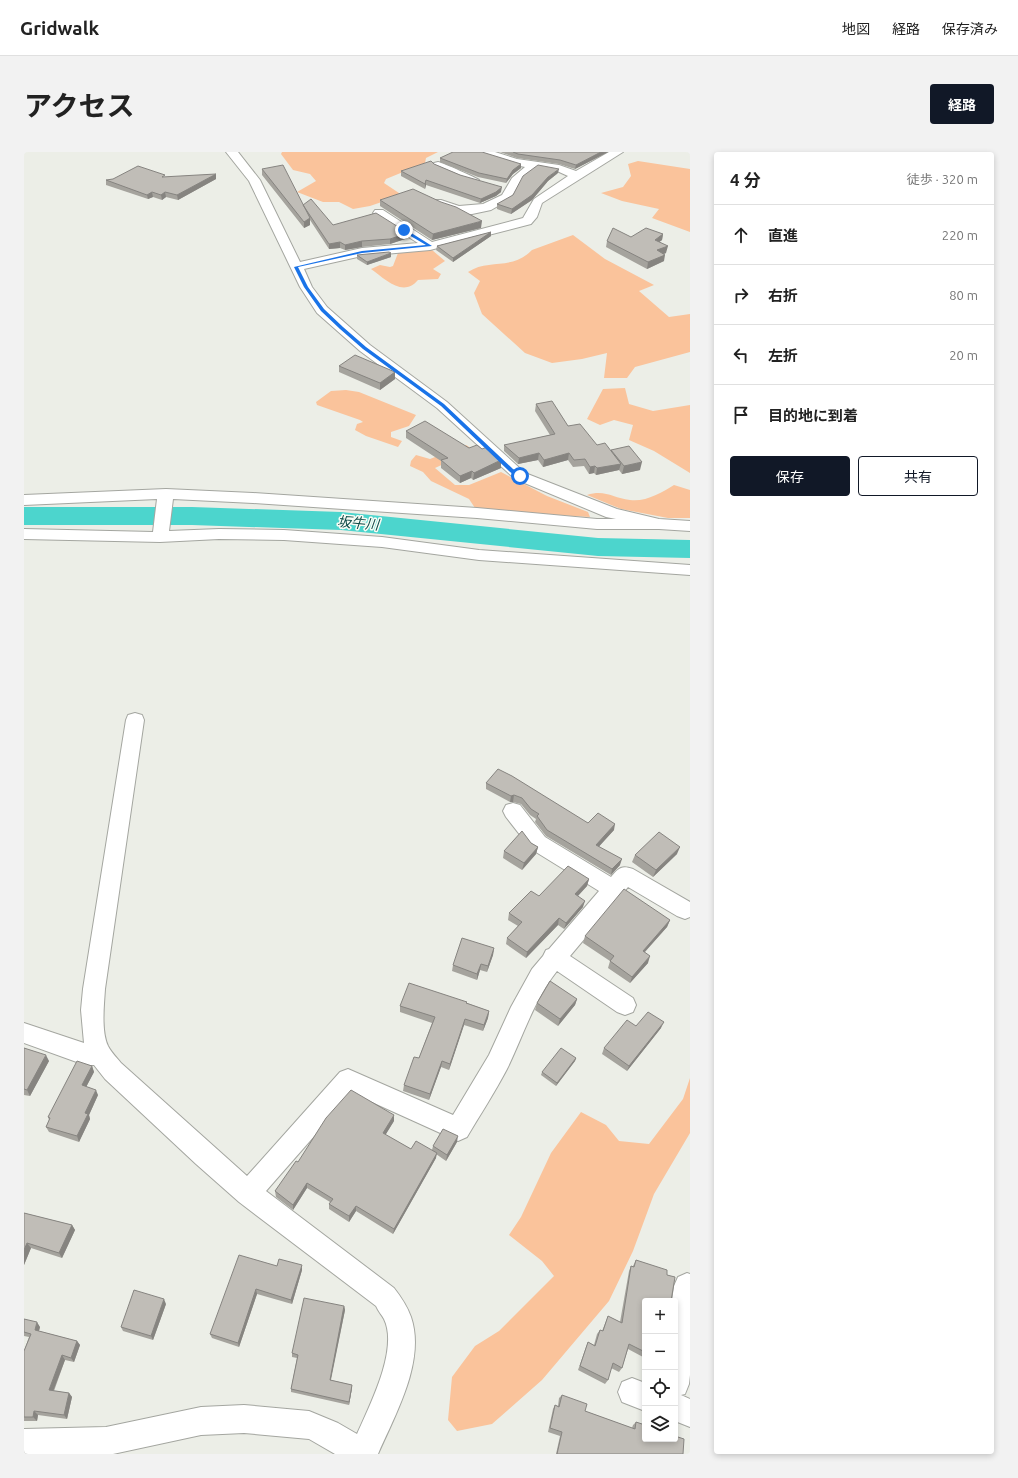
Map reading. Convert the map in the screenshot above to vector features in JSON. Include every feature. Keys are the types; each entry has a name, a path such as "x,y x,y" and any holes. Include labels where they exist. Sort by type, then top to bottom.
{"street":[{"path":"232,152 254,180 306,287 322,310 341,328 365,348 442,405 520,476 612,513 659,524"},
{"path":"484,152 515,162 559,168 577,175"},
{"path":"296,267 362,252 430,246 527,221 532,217 534,207 538,201 577,175 617,152"},
{"path":"430,198 458,210 472,210 487,207 506,197 516,180 535,164"},
{"path":"438,165 460,176 482,183"},
{"path":"497,186 512,189"},
{"path":"379,213 430,246"},
{"path":"24,500 261,498 597,524 659,524 690,526"},
{"path":"161,533 166,499"},
{"path":"24,534 161,533 284,535 382,542 478,555 690,570"},
{"path":"24,1443 106,1441 201,1421 244,1419 309,1425 328,1433 362,1454 397,1374 402,1346 398,1317 385,1297 248,1193 205,1156 113,1071 100,1054 94,1040 92,1010 94,989 135,720"},
{"path":"513,811 538,843 613,889"},
{"path":"248,1193 348,1080 458,1128 498,1062 518,1014 536,982 554,957 626,875 685,910"},
{"path":"554,957 625,1005"},
{"path":"24,1033 85,1054 100,1054"},
{"path":"677,1370 688,1286"},
{"path":"678,1409 690,1413"}],"shaded area":[{"path":"282,152 438,152 426,158 425,163 386,179 384,183 402,195 370,206 353,209 339,202 323,202 297,192 316,181 310,174 293,170 281,154"},
{"path":"638,161 690,169 690,232 652,218 659,209 622,201 601,193 623,187 631,176 628,164"},
{"path":"573,235 605,259 654,285 639,291 669,317 690,314 690,352 635,367 627,378 604,378 607,353 582,359 552,363 525,353 482,314 474,293 480,281 468,272 484,266 517,260 532,250"},
{"path":"432,250 445,261 433,269 441,274 438,279 418,280 412,285 400,287 388,282 371,269 380,265 390,267 393,266 398,253"},
{"path":"625,388 629,404 653,411 690,405 690,473 654,451 629,440 633,425 614,420 600,425 587,419 603,389"},
{"path":"346,390 359,392 416,415 409,426 391,432 391,437 402,441 398,447 366,436 355,430 357,424 363,422 360,420 317,405 316,402 331,391"},
{"path":"466,445 474,450 435,468 455,485 469,485 501,472 547,496 588,512 590,517 483,511 475,508 469,499 431,481 423,472 410,466 411,461 416,455 430,459"},
{"path":"674,485 690,490 690,518 668,518 621,509 587,495 593,493 604,493 624,499 642,500 659,494"},
{"path":"690,1078 690,1133 654,1194 633,1251 609,1301 542,1380 492,1424 457,1431 448,1420 452,1377 475,1346 499,1331 554,1276 542,1261 509,1235 521,1217 551,1153 581,1112 606,1125 619,1141 649,1144 683,1099"}],"building":[{"path":"453,152 482,152 521,164 513,170 507,179 479,173 440,158"},
{"path":"513,152 601,152 576,165 560,160"},
{"path":"431,161 434,164 460,175 502,187 496,192 481,199 426,180 425,184 401,171"},
{"path":"283,165 310,218 304,222 262,169"},
{"path":"538,165 559,169 548,177 532,195 512,209 497,204 513,195 523,176"},
{"path":"138,166 165,175 162,177 216,174 177,195 165,192 161,195 152,192 147,195 106,180 113,179"},
{"path":"413,189 456,207 482,221 433,234 380,200"},
{"path":"311,199 333,225 376,213 408,233 390,239 362,241 345,245 340,242 329,244 303,205"},
{"path":"613,228 631,237 646,228 663,234 655,240 668,246 657,250 665,255 648,262 607,241"},
{"path":"491,232 453,258 437,246"},
{"path":"391,253 367,262 357,255"},
{"path":"355,355 395,372 380,383 339,366"},
{"path":"552,401 568,426 580,424 597,445 605,443 621,464 597,468 595,466 590,467 585,459 574,460 569,453 544,460 539,453 519,458 504,445 555,434 536,404"},
{"path":"425,421 469,448 477,445 482,449 487,447 501,460 474,473 472,471 460,476 441,460 448,458 406,431"},
{"path":"629,446 642,462 624,466 611,450"},
{"path":"498,769 512,776 588,823 598,813 615,824 596,845 622,859 612,869 547,830 537,816 539,814 531,809 522,798 514,795 511,796 486,783"},
{"path":"522,831 531,843 538,847 524,863 504,851"},
{"path":"659,832 680,847 656,870 635,855"},
{"path":"568,866 589,879 575,894 585,901 566,923 559,918 527,952 507,938 522,922 509,913 531,891 539,896"},
{"path":"624,889 670,920 643,951 650,956 632,977 610,961 614,956 585,936"},
{"path":"462,938 494,948 488,966 481,964 477,974 453,965"},
{"path":"550,981 577,999 560,1019 537,1003"},
{"path":"409,983 467,1002 466,1003 489,1011 484,1025 465,1019 450,1064 442,1061 430,1094 404,1085 414,1057 419,1058 435,1017 400,1006"},
{"path":"648,1012 664,1022 629,1066 604,1048 627,1020 636,1026"},
{"path":"24,1048 46,1055 27,1090 24,1089"},
{"path":"561,1048 576,1058 557,1083 542,1072"},
{"path":"77,1061 92,1066 82,1085 96,1090 85,1113 88,1114 77,1136 46,1127 50,1118 48,1117"},
{"path":"351,1090 394,1115 383,1133 411,1149 416,1141 437,1153 394,1229 356,1206 349,1216 329,1204 333,1199 307,1183 293,1205 275,1191 296,1161 298,1162 326,1118"},
{"path":"443,1129 458,1136 447,1155 433,1146"},
{"path":"24,1213 72,1225 59,1253 27,1243 24,1250"},
{"path":"239,1255 277,1266 279,1259 302,1265 291,1300 256,1289 238,1343 210,1334"},
{"path":"636,1260 667,1270 667,1275 675,1277 672,1298 642,1298 642,1350 629,1344 622,1368 613,1363 608,1380 580,1366 588,1342 595,1346 600,1330 603,1331 608,1316 622,1323 631,1266 634,1267"},
{"path":"134,1290 164,1299 151,1336 121,1327"},
{"path":"304,1298 344,1306 330,1380 352,1385 349,1402 291,1389 298,1355 292,1353"},
{"path":"24,1319 37,1322 35,1330 77,1341 71,1358 62,1355 49,1390 69,1393 64,1415 34,1411 33,1417 24,1417 24,1351 31,1334 24,1332"},
{"path":"562,1395 587,1404 585,1411 635,1429 636,1422 642,1424 642,1442 678,1442 678,1437 684,1439 683,1454 557,1454 562,1432 550,1428 555,1405 559,1407"}],"waterway":[{"name":"坂牛川","path":"24,516 192,516 341,521 598,547 690,549"}],"route":[{"path":"404,230 430,246 362,252 296,267 306,287 322,310 341,328 365,348 442,405 520,476"}]}
